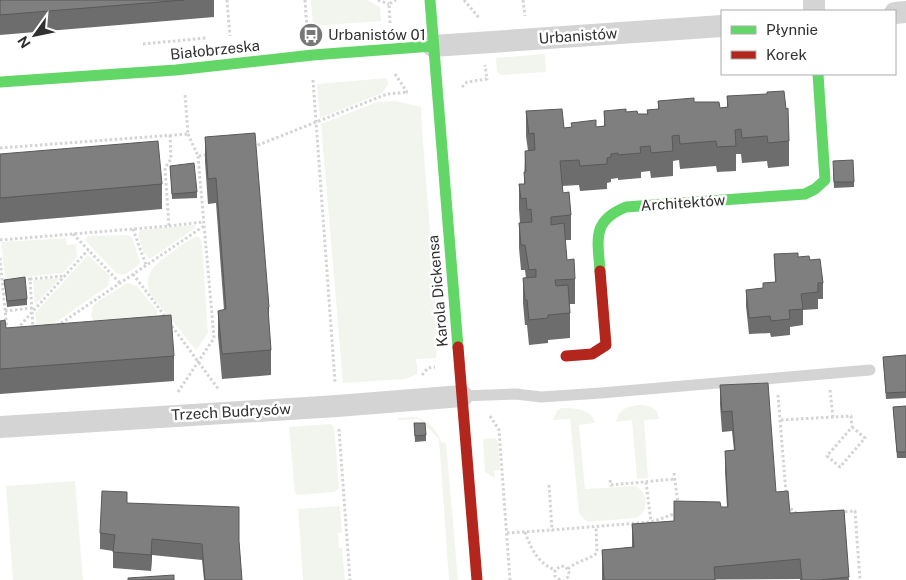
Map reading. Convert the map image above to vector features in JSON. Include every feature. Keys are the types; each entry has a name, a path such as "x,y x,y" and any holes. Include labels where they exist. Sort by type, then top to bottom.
{"street":[{"name":"Karola Dickensa","path":"430,0 478,580"},
{"name":"Urbanistów","path":"434,46 721,26"},
{"name":"Białobrzeska","path":"0,82 176,70 313,55 434,46"},
{"name":"Architektów","path":"566,356 592,354 606,345 598,238 601,223 612,212 626,207 805,194 816,189 825,180 818,75"},
{"name":"Trzech Budrysów","path":"0,426 337,406 462,396"}],"lane":[{"path":"462,396 516,394 541,397 870,370"}],"path":[{"path":"227,0 230,36"},
{"path":"305,0 307,30"},
{"path":"378,0 389,4 396,0"},
{"path":"464,0 481,20 481,25"},
{"path":"523,0 525,16"},
{"path":"389,4 390,25"},
{"path":"455,90 461,89 467,82 487,80 485,60"},
{"path":"395,73 407,92"},
{"path":"303,81 313,80 350,580"},
{"path":"174,398 214,338 198,156 188,134 185,92"},
{"path":"250,148 387,94 413,93"},
{"path":"0,148 188,134"},
{"path":"170,135 171,159 164,168 170,226"},
{"path":"198,156 215,154"},
{"path":"0,240 204,224"},
{"path":"60,330 51,330 204,224"},
{"path":"133,229 146,265"},
{"path":"73,234 120,283"},
{"path":"14,333 32,310 88,250"},
{"path":"0,258 7,334 23,332"},
{"path":"133,274 223,394"},
{"path":"20,280 65,276"},
{"path":"30,279 34,331 32,331"},
{"path":"2,282 11,281"},
{"path":"5,311 32,310"},
{"path":"160,322 169,322"},
{"path":"828,374 833,417"},
{"path":"765,379 779,397 787,506 799,515"},
{"path":"780,420 851,416 852,427 865,438 840,467 827,456 852,427"},
{"path":"674,473 678,504"},
{"path":"610,480 611,486 675,479"},
{"path":"646,482 651,522"},
{"path":"549,485 552,530"},
{"path":"836,512 855,511 860,580"},
{"path":"507,533 651,522 679,512"},
{"path":"564,580 568,577 568,569 573,564 592,557 597,552 596,527"},
{"path":"525,532 535,554 549,568 555,570 562,566 568,569"},
{"path":"555,570 558,580"}],"shaded area":[{"path":"311,0 367,0 380,7 381,21 313,26"},
{"path":"545,54 546,72 501,75 497,72 496,58"},
{"path":"387,78 388,85 382,93 320,118 317,84"},
{"path":"396,101 421,107 438,336 436,358 416,359 418,374 405,379 343,383 321,124 377,102"},
{"path":"195,225 195,228 153,257 149,258 144,253 138,235 140,230"},
{"path":"128,235 133,239 140,262 124,275 116,273 85,240 88,236"},
{"path":"196,236 200,238 202,243 208,333 196,350 151,295 148,280 157,263"},
{"path":"66,238 67,245 76,244 77,257 63,273 5,279 1,242"},
{"path":"88,255 110,276 108,286 49,327 37,327 35,313"},
{"path":"60,278 35,305 33,280"},
{"path":"127,283 137,286 157,310 157,318 95,322 91,316 93,306"},
{"path":"639,405 655,409 659,419 644,420 648,478 637,479 632,420 616,422 619,414 624,409"},
{"path":"561,408 586,412 590,414 595,423 579,425 585,489 636,486 643,493 646,502 641,515 636,518 587,522 579,513 570,419 553,420 557,411"},
{"path":"416,417 432,427 442,443 446,442 458,580 449,580 439,439 419,419 398,420 398,418"},
{"path":"331,424 334,426 339,488 334,492 297,495 295,493 289,427"},
{"path":"495,438 498,442 500,470 494,471 495,478 485,472 483,439"},
{"path":"75,481 83,580 13,580 6,486"},
{"path":"340,506 342,533 338,533 339,548 342,548 345,580 303,580 298,509"}],"building":[{"path":"0,0 184,0 0,15"},
{"path":"784,91 786,109 788,108 789,141 768,143 767,136 742,138 741,129 735,130 736,146 717,147 716,141 680,144 679,135 672,136 673,151 651,153 650,146 640,147 641,153 611,154 611,157 607,158 607,164 580,166 579,160 560,161 563,193 569,192 571,215 551,217 551,225 564,223 567,260 574,259 575,279 555,280 556,286 568,285 570,313 548,315 548,318 529,320 523,278 536,277 536,269 529,270 525,245 521,245 519,223 532,222 531,209 527,210 526,198 521,199 519,184 525,184 525,151 535,150 534,133 529,134 526,111 562,109 564,128 572,127 571,123 596,120 596,127 605,126 604,111 626,109 626,112 637,111 638,114 648,114 647,110 659,109 658,101 694,98 694,102 719,102 720,108 728,107 727,96 767,94 767,92"},
{"path":"255,133 271,350 222,354 218,311 226,309 216,178 208,179 205,137"},
{"path":"158,141 162,184 0,198 0,154"},
{"path":"853,160 854,182 834,182 833,161"},
{"path":"194,163 197,192 172,194 170,166"},
{"path":"798,253 798,257 809,256 810,260 820,259 823,283 818,283 818,292 801,294 803,309 789,310 790,319 771,321 770,316 749,318 746,290 763,288 763,283 776,282 774,254"},
{"path":"25,277 27,299 7,301 4,280"},
{"path":"171,315 174,356 0,369 0,321 5,320 6,328"},
{"path":"906,355 906,392 886,393 883,357"},
{"path":"768,383 776,492 788,491 790,513 844,510 849,577 802,580 800,559 714,567 715,580 604,580 602,550 634,547 632,524 674,521 674,501 720,502 721,507 728,507 725,451 735,450 732,411 722,412 720,385"},
{"path":"906,406 906,452 897,452 893,407"},
{"path":"414,423 425,423 426,435 415,436"},
{"path":"102,491 127,492 127,503 239,507 242,580 205,580 202,544 152,539 151,555 113,552 115,535 100,533"},
{"path":"174,575 174,580 128,580 128,578"}],"traffic: fast":[{"path":"430,0 458,347"},
{"path":"0,82 176,70 313,55 433,46"},
{"path":"600,271 598,241 602,225 615,212 626,207 805,194 815,189 825,180 818,75"}],"traffic: jam":[{"path":"566,356 592,354 606,345 600,271"},
{"path":"458,347 477,580"}],"place":[{"name":"Urbanistów 01","path":"311,35"}]}
